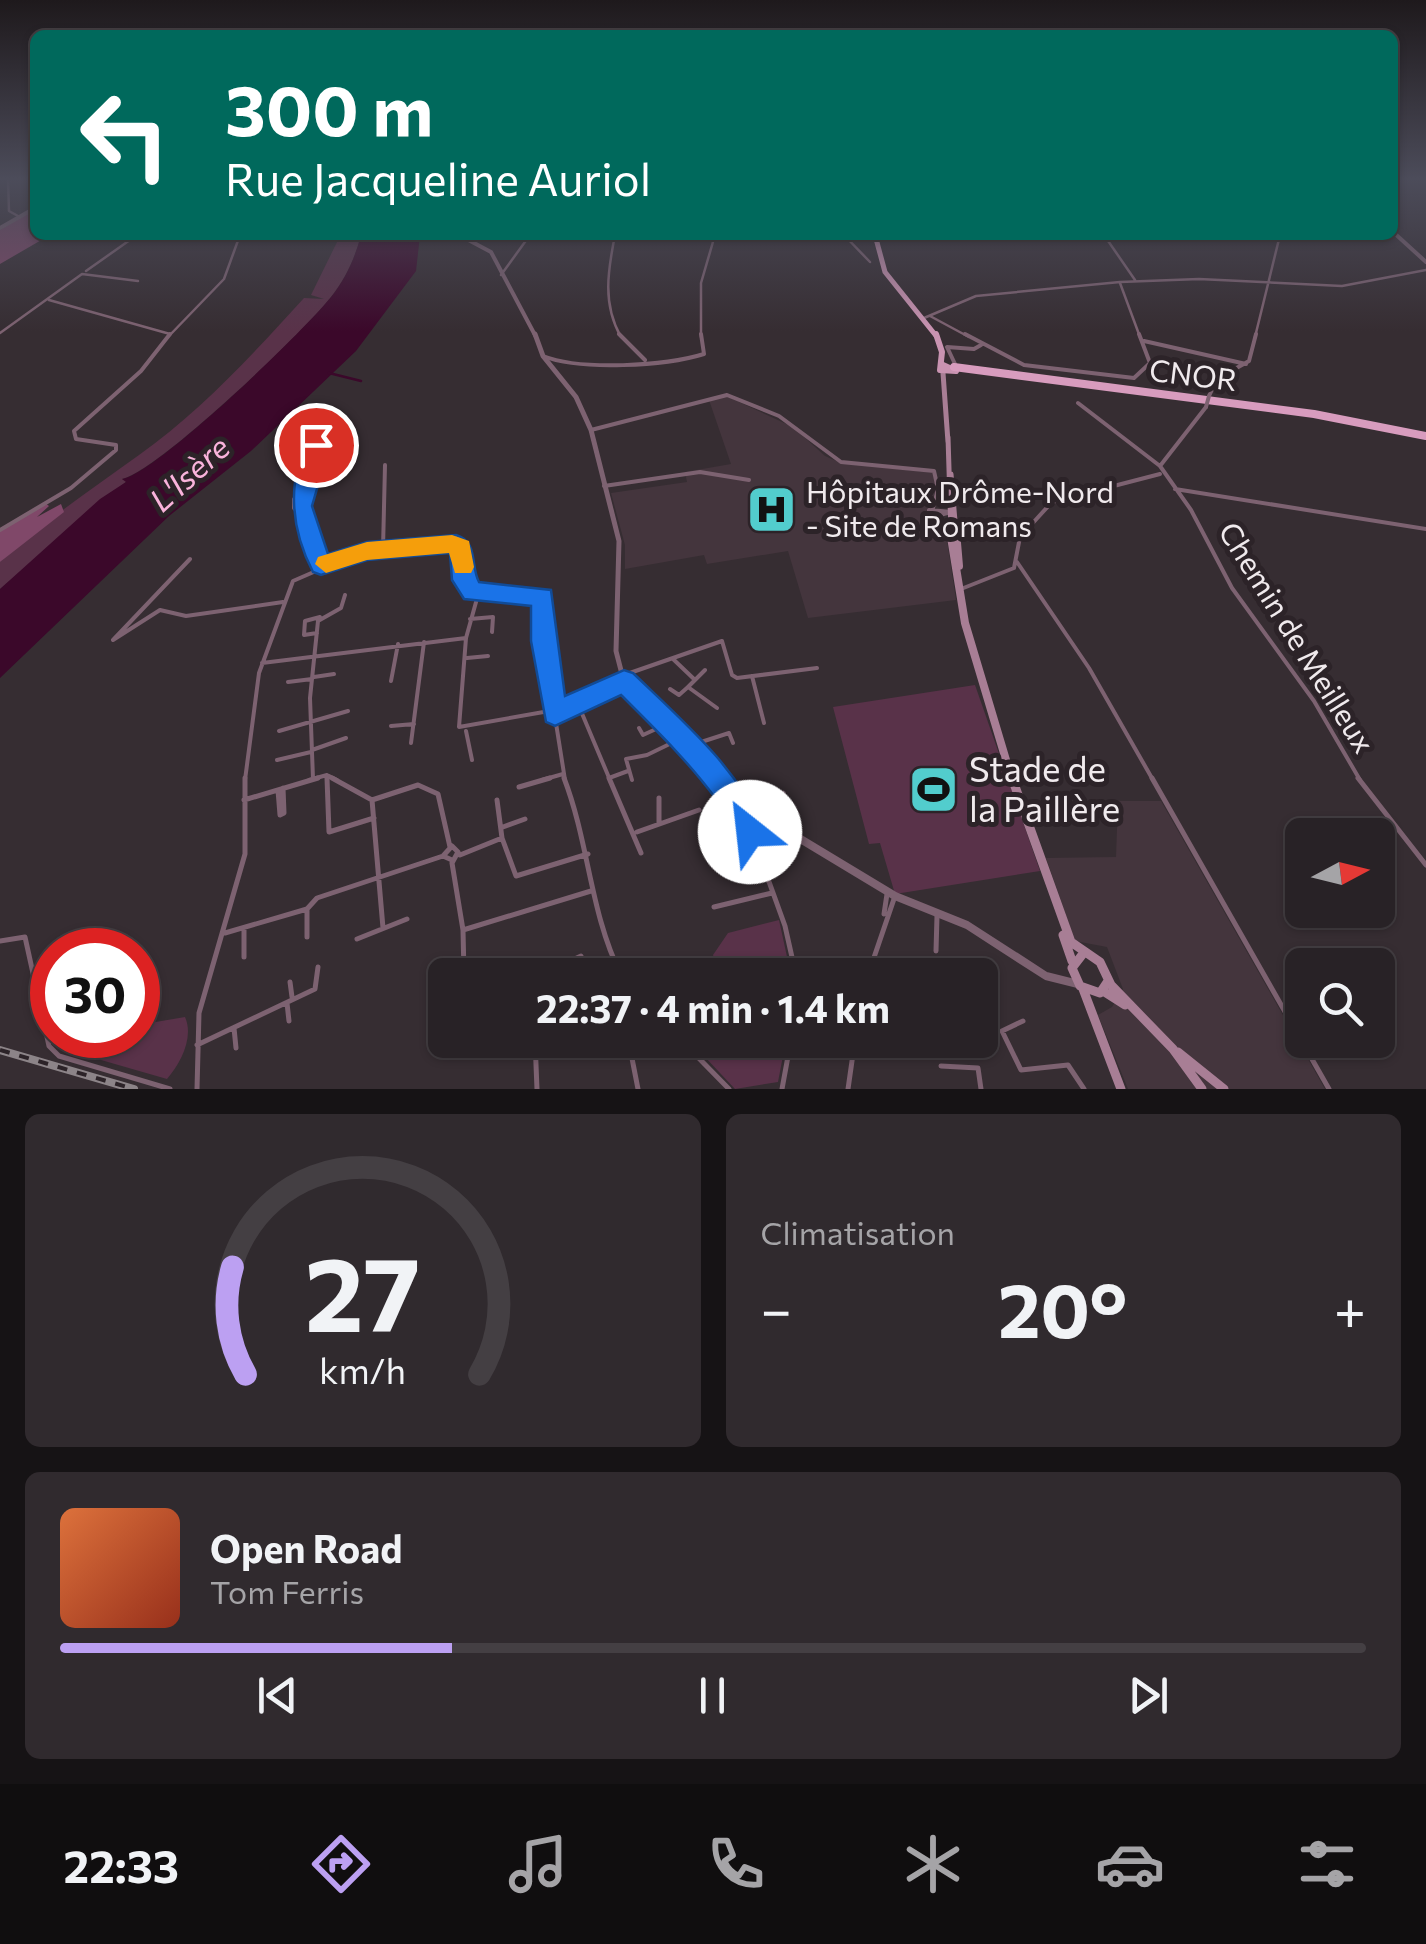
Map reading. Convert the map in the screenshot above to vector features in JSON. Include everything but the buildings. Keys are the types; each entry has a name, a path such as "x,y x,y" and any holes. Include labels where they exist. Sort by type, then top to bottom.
{"highway":[{"name":"CNOR","path":"950,369 1315,416 1426,438"}],"main road":[{"path":"875,240 879,268 927,317 950,369 944,388 953,546 972,659 1060,919 1072,966 1121,1089"},
{"path":"951,511 956,526 961,602"},
{"path":"1060,919 1071,942 1084,955 1100,962 1102,988 1092,1014"},
{"path":"1072,966 1084,955"},
{"path":"1080,986 1102,988 1138,1014 1197,1073 1224,1089"},
{"path":"1197,1073 1202,1089"}],"street":[{"path":"1398,236 1426,262"},
{"path":"0,333 129,240"},
{"path":"0,530 76,484 116,450 116,445 76,439 74,431 141,371 170,334 224,279 238,240"},
{"path":"471,240 486,246 528,316 543,356 576,398 591,430 620,550 616,651 623,678 692,745 745,815"},
{"path":"502,275 526,240"},
{"path":"614,240 605,283 609,312 625,344 648,362"},
{"path":"543,356 563,364 648,362 692,360 705,352 699,342 703,278 705,266 712,259 714,240"},
{"path":"849,240 870,262"},
{"path":"1107,240 1135,281"},
{"path":"961,589 1007,574 1017,562 1020,537 1058,498 1161,470 1206,408 1217,378 1246,364 1279,240"},
{"path":"927,317 976,296 1120,282 1356,285 1426,270"},
{"path":"82,274 138,281"},
{"path":"927,317 1027,366 1128,378 1150,365 1120,282"},
{"path":"46,299 170,334"},
{"path":"1144,342 1246,364"},
{"path":"950,369 947,347 974,349 982,344"},
{"path":"591,430 727,395 778,416 841,462 934,471 938,484 936,512 953,546"},
{"name":"Chemin de Meilleux","path":"1078,403 1161,470 1191,510 1232,588 1314,700 1354,772 1426,865"},
{"path":"321,566 302,506 310,482 308,463 326,426"},
{"path":"383,549 385,465"},
{"path":"604,486 700,472 750,480"},
{"path":"306,520 294,508 294,499 310,482"},
{"path":"1175,489 1426,529"},
{"path":"936,512 951,511"},
{"path":"197,1089 201,1005 245,854 244,800 262,663 298,575 321,566 383,549 459,545 464,580 478,595 543,597 543,641 562,774 583,826 602,937 612,958"},
{"path":"190,559 113,640 160,610 186,616 285,602"},
{"path":"1017,562 1089,668 1329,1089"},
{"path":"478,595 466,638 458,727 466,729 555,712 578,704 623,678 722,642 732,675 817,668"},
{"path":"317,634 304,636 305,621 340,608 345,596"},
{"path":"470,619 493,617 492,632"},
{"path":"313,778 310,721 320,618"},
{"path":"262,663 466,638"},
{"path":"411,743 424,642"},
{"path":"391,681 398,644"},
{"path":"467,658 488,656"},
{"path":"674,659 695,680"},
{"path":"670,689 679,695 706,670"},
{"path":"288,682 334,674"},
{"path":"752,676 764,723"},
{"path":"688,686 717,708"},
{"path":"578,704 636,832 641,852"},
{"path":"279,731 348,710"},
{"path":"390,726 414,724"},
{"path":"640,728 643,735 669,724"},
{"path":"466,729 472,760"},
{"path":"692,745 729,733 734,744"},
{"path":"632,780 626,758 647,755 684,737"},
{"path":"278,760 346,738"},
{"path":"609,778 628,771"},
{"path":"520,787 562,774"},
{"path":"244,800 327,775 372,800 418,786 438,794 450,846 443,856"},
{"path":"327,775 329,832 374,818"},
{"path":"769,820 783,793"},
{"path":"658,798 659,824"},
{"path":"372,800 383,928"},
{"path":"497,800 502,838 516,876 588,854"},
{"path":"636,832 699,810"},
{"path":"745,815 769,820 891,894 967,924 1046,976 1080,986"},
{"path":"745,815 742,822 750,829 786,926 793,958"},
{"path":"502,827 525,819"},
{"path":"750,829 758,820"},
{"path":"225,933 307,909 317,898 443,856 455,857 502,838"},
{"path":"450,846 456,848 464,958"},
{"path":"464,930 592,891"},
{"path":"714,907 772,893"},
{"path":"873,958 891,894"},
{"path":"307,909 307,937"},
{"path":"936,951 937,912"},
{"path":"358,939 407,919"},
{"path":"244,930 244,957"},
{"path":"0,941 26,937 49,1046 59,1056 170,1089"},
{"path":"197,1045 318,986 318,966"},
{"path":"1060,978 1072,966"},
{"path":"289,1021 290,982"},
{"path":"1024,1022 1002,1034 1021,1070 1068,1066 1075,1069 1084,1089"},
{"path":"234,1028 236,1048"},
{"path":"536,1058 537,1089"},
{"path":"632,1058 638,1089"},
{"path":"699,1058 729,1089"},
{"path":"782,1089 788,1058"},
{"path":"848,1089 852,1058"},
{"path":"941,1066 978,1068 981,1089"}],"shaded area":[{"path":"0,230 30,230 30,240 41,240 0,264"},
{"path":"338,240 360,240 336,290 292,339 196,428 140,471 122,479 127,481 0,589 0,562 184,420 304,298 324,299 311,295"},
{"name":"Hôpitaux Drôme-Nord - Site de Romans","path":"726,396 793,427 825,456 841,463 935,473 937,488 926,513 945,527 956,600 808,618 788,551 707,564 704,555 625,569 625,545 611,493 687,482 685,472 731,464 709,400"},
{"path":"45,503 49,506 37,517 61,504 64,512 0,562 0,531"},
{"name":"Stade de la Paillère","path":"975,685 1040,871 895,894 880,843 869,844 833,707"},
{"path":"1118,801 1161,801 1285,1019 1285,1058 1307,1058 1325,1089 1128,1089 1098,1015 1112,1007 1123,989 1107,947 1075,941 1046,858 1116,857"},
{"path":"779,920 787,958 714,958 728,933"},
{"path":"185,1017 188,1033 185,1050 167,1079 101,1060 160,1058 160,1021"},
{"path":"706,1058 783,1058 778,1082 735,1089"}],"water":[{"name":"L'Isère","path":"360,240 419,240 416,271 356,351 251,451 169,516 0,678 0,589 100,499 126,482 122,479 166,453 230,398 315,315 336,290"}],"waterway":[{"path":"329,373 361,381"}],"railway":[{"path":"0,1050 134,1089"}],"slow traffic":[{"path":"326,564 367,551 452,544 461,548 463,567"}],"place":[{"name":"Hôpitaux Drôme-Nord - Site de Romans","path":"771,510"},
{"name":"Stade de la Paillère","path":"934,790"}],"route":[{"path":"316,445 308,463 311,475 302,506 321,566 367,551 456,544 462,551 464,580 472,592 543,597 543,641 555,714 624,682 702,757 745,815 742,822 750,832"}]}
